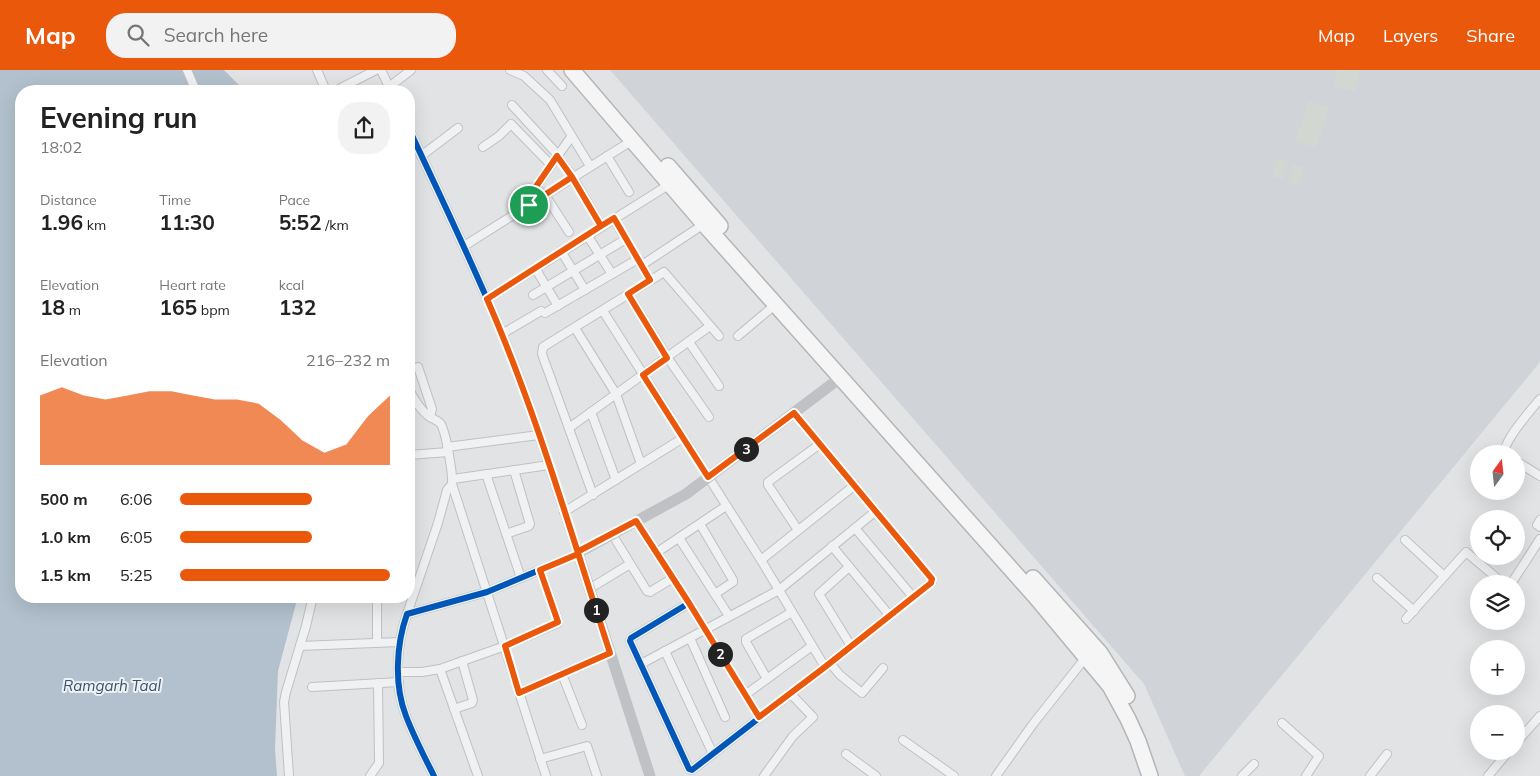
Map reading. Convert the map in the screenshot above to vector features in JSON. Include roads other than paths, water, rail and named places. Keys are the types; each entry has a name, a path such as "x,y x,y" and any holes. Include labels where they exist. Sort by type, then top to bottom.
{"highway":[{"path":"572,70 704,224 1035,596 1110,686 1138,741 1150,776"},
{"path":"586,70 712,217 1100,654 1119,681 1137,714 1148,738 1161,776"}],"street":[{"path":"187,70 193,85"},
{"path":"317,70 323,85"},
{"path":"347,85 376,70"},
{"path":"381,70 388,85"},
{"path":"394,85 411,70"},
{"path":"513,70 524,76 550,100 590,166"},
{"path":"547,70 562,86"},
{"path":"512,105 558,156 601,226"},
{"path":"483,147 499,136 511,124 551,165"},
{"path":"421,156 458,128"},
{"path":"529,205 535,188 571,137"},
{"path":"464,246 633,140"},
{"path":"415,142 464,246 502,334 539,435 650,776"},
{"path":"607,156 629,192"},
{"path":"487,299 670,184"},
{"path":"545,195 569,232"},
{"path":"614,218 650,280"},
{"path":"502,334 558,306 612,274 640,262 704,224"},
{"path":"587,235 612,274"},
{"path":"533,295 626,239"},
{"path":"561,251 585,290"},
{"path":"535,268 558,306"},
{"path":"593,495 542,352 543,348 662,272 665,273 719,336"},
{"path":"628,294 667,358 709,417"},
{"path":"738,336 776,304"},
{"path":"603,311 761,560 812,646 827,665 862,694 883,668"},
{"path":"569,428 710,326"},
{"path":"576,328 616,394 641,464"},
{"path":"689,342 719,386"},
{"path":"418,367 432,409 430,417"},
{"path":"407,614 487,592 578,554 686,494 840,378"},
{"path":"415,399 430,417 442,426 453,481 546,776"},
{"path":"1507,445 1540,399"},
{"path":"591,412 616,480"},
{"path":"689,603 631,638 630,641 692,770 931,583 932,579 794,413"},
{"path":"415,454 539,435"},
{"path":"564,512 683,438"},
{"path":"798,530 768,486 768,482 820,444"},
{"path":"415,591 447,490 453,481 486,474 549,466"},
{"path":"1525,467 1540,476"},
{"path":"506,534 530,524 514,470"},
{"path":"486,474 521,578"},
{"path":"761,560 855,485"},
{"path":"656,553 726,506"},
{"path":"641,664 778,590 876,511"},
{"path":"1540,520 1537,525 1540,527"},
{"path":"636,521 759,717"},
{"path":"700,524 733,580 733,582 715,594"},
{"path":"855,528 913,597"},
{"path":"612,534 648,592 673,578"},
{"path":"679,538 729,616"},
{"path":"1517,575 1540,539"},
{"path":"1404,540 1444,576"},
{"path":"832,546 890,616"},
{"path":"1406,619 1467,552 1494,575"},
{"path":"589,589 630,564"},
{"path":"849,567 819,594 852,646"},
{"path":"398,672 422,672 440,669 505,646 558,624 540,570"},
{"path":"1377,578 1414,611"},
{"path":"289,776 284,702 311,603"},
{"path":"377,603 377,643"},
{"path":"411,603 399,642 399,682 405,715 434,776"},
{"path":"767,679 746,639 792,612"},
{"path":"690,638 725,718"},
{"path":"300,646 399,642"},
{"path":"745,695 812,646"},
{"path":"665,651 713,754"},
{"path":"519,693 610,653"},
{"path":"996,776 1033,724 1086,657"},
{"path":"454,709 472,703 473,700 462,661"},
{"path":"440,669 478,776"},
{"path":"562,674 582,725"},
{"path":"312,687 399,682"},
{"path":"370,776 379,762 378,683"},
{"path":"764,776 793,736 813,717 790,693"},
{"path":"1525,733 1540,716"},
{"path":"1282,723 1319,756 1306,776"},
{"path":"903,740 954,776"},
{"path":"540,759 587,746 597,776"},
{"path":"846,754 876,776"},
{"path":"1370,776 1387,754"},
{"path":"1488,776 1501,760"},
{"path":"1242,776 1254,764"}],"water":[{"name":"Ramgarh Taal","path":"0,70 224,70 239,85 15,85 15,603 296,603 278,671 275,749 277,776 0,776"}]}
